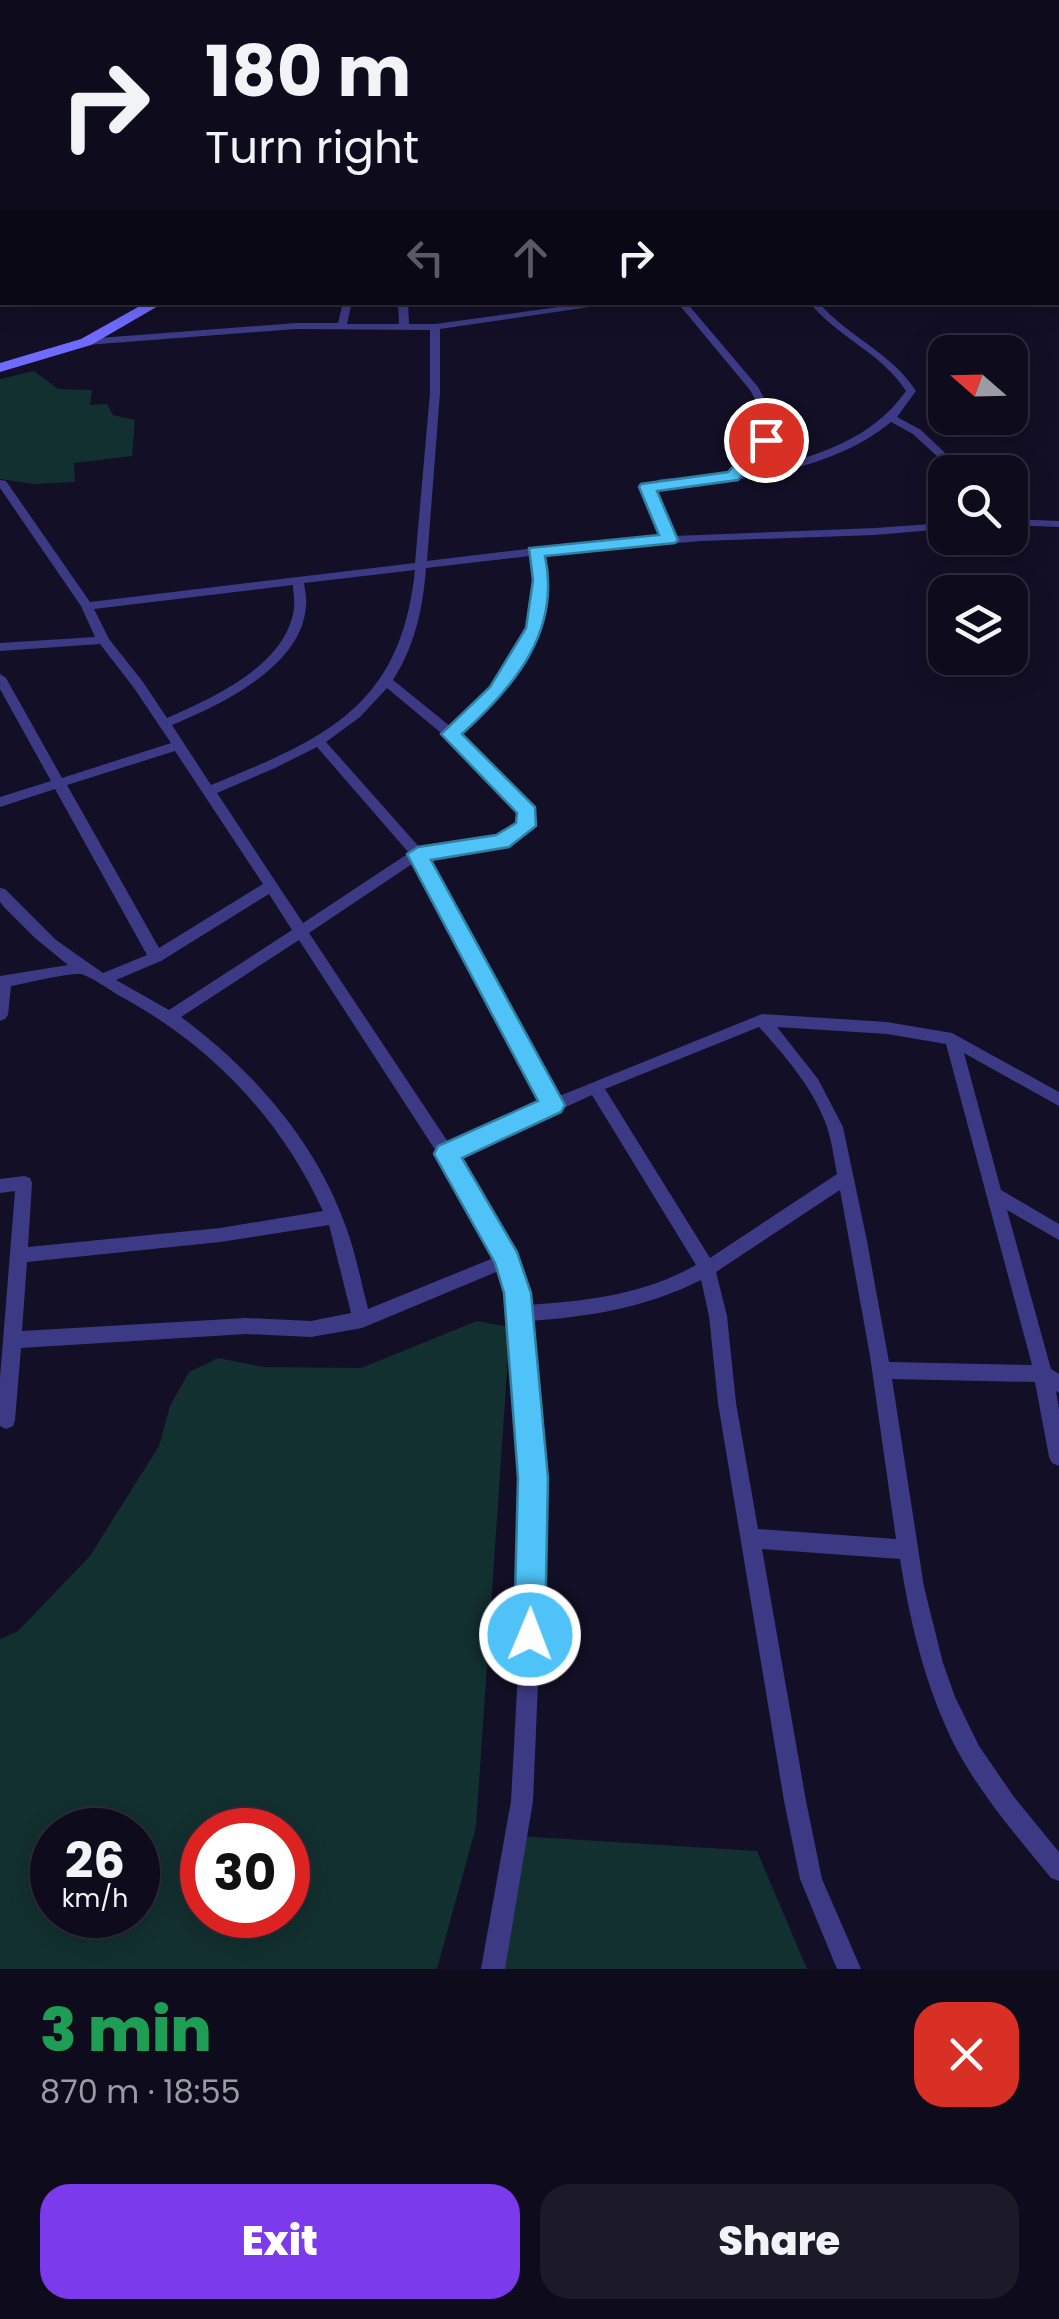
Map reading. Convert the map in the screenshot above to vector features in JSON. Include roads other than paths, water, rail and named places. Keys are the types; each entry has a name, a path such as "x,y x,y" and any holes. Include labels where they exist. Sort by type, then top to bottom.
{"street":[{"path":"0,368 86,342 153,305"},
{"path":"342,326 347,305"},
{"path":"403,305 404,327"},
{"path":"86,342 342,326 435,328 540,307 572,305"},
{"path":"684,305 754,389 772,422 766,440 733,476"},
{"path":"669,540 647,487 733,476 854,444 906,402 911,391 908,383 882,358 830,323 815,305"},
{"path":"209,791 320,742 361,712 386,681 410,634 434,410 435,328"},
{"path":"890,417 917,432 942,455"},
{"path":"2,483 447,1154 508,1260 518,1293 533,1478 530,1635 522,1801 493,1969"},
{"path":"1028,523 1059,524"},
{"path":"86,606 536,551 785,532 878,534 928,528"},
{"path":"451,734 498,691 535,628 542,580 536,551"},
{"path":"164,724 232,692 271,660 298,621 304,599 298,580"},
{"path":"0,647 103,640"},
{"path":"0,678 63,784 156,957"},
{"path":"170,1017 418,854 502,842 525,826 528,812 451,734 386,681"},
{"path":"320,742 418,854 553,1105"},
{"path":"0,802 176,746"},
{"path":"103,979 156,957 271,886"},
{"path":"0,894 34,929 84,968 170,1017 214,1049 260,1095 294,1145 334,1217 362,1320"},
{"path":"0,1015 2,982 84,968"},
{"path":"447,1154 595,1086 762,1020 887,1028 952,1038 1059,1100"},
{"path":"762,1020 800,1062 821,1094 835,1127 882,1370 908,1550 937,1677 961,1736 1003,1801 1059,1870"},
{"path":"952,1038 1051,1379 1059,1457"},
{"path":"595,1086 706,1267 718,1316 727,1403 749,1538 812,1879 849,1969"},
{"path":"519,1314 643,1297 706,1267 846,1177"},
{"path":"0,1186 24,1183 6,1420"},
{"path":"996,1195 1059,1232"},
{"path":"18,1255 220,1235 334,1217"},
{"path":"12,1340 246,1326 311,1328 362,1320 508,1260"},
{"path":"882,1370 1051,1379"},
{"path":"749,1538 908,1550"}]}
